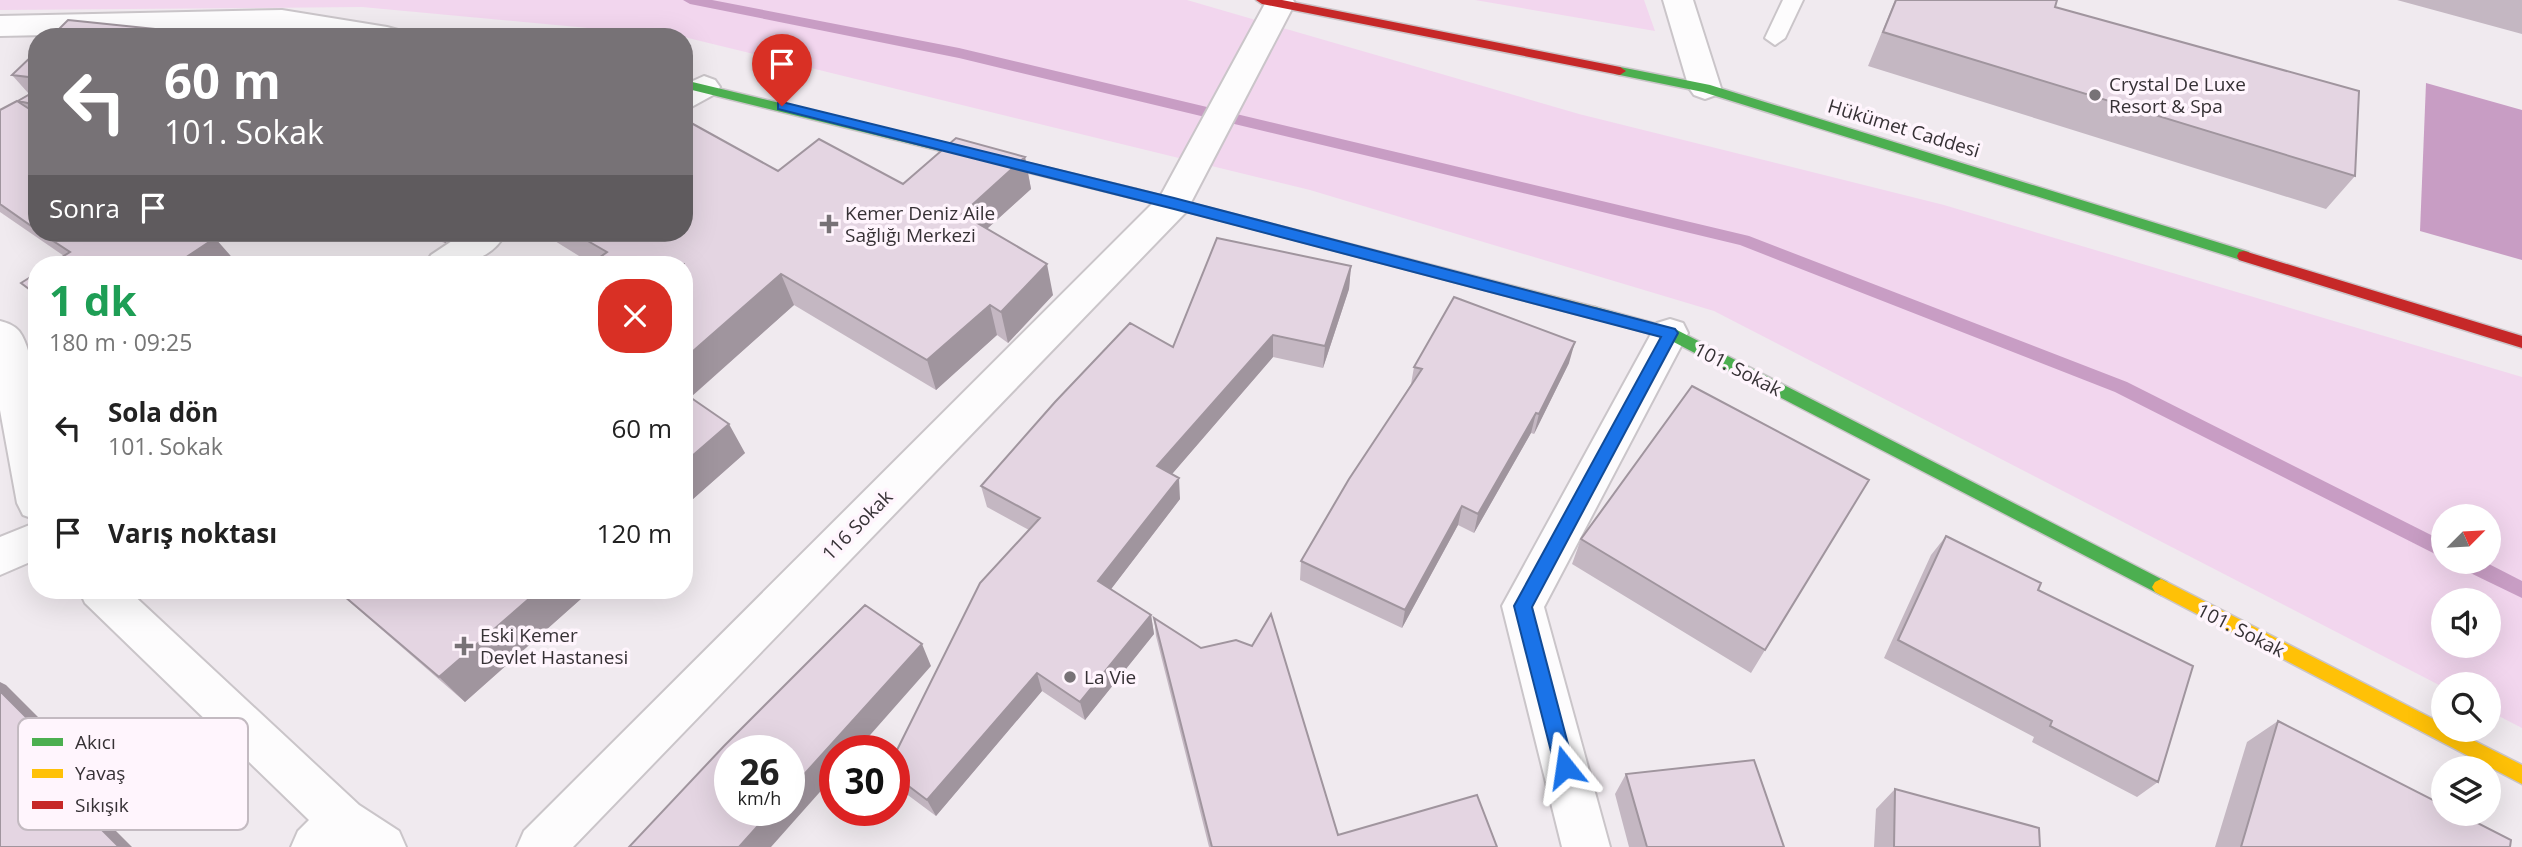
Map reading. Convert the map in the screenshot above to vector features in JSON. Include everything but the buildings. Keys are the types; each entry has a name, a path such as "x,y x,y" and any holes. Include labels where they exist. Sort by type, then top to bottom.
{"street":[{"path":"1678,0 1705,88"},
{"name":"Hükümet Caddesi","path":"1271,2 1705,88 2522,342"},
{"name":"116 Sokak","path":"541,847 1174,204 1260,42 1271,2"},
{"path":"0,26 282,20 331,28"},
{"name":"101. Sokak","path":"693,90 1174,204 1670,333 2522,775"},
{"path":"455,256 476,242"},
{"path":"1586,847 1523,606 1670,333"},
{"path":"0,335 6,341 28,456"},
{"path":"0,557 28,543"},
{"path":"108,599 220,718"},
{"path":"248,748 329,834 382,847"}],"lane":[{"path":"1775,38 1793,0"}],"shaded area":[{"path":"0,0 1187,0 1579,114 1944,205 2522,377 2522,728 2501,717 2501,672 2431,672 2431,681 1714,311 1310,190 693,39 693,28 587,28 362,7 0,10"},
{"path":"1475,0 1644,0 1655,31"},
{"path":"2426,83 2522,110 2522,260 2420,231"}],"waterway":[{"path":"690,0 959,53 1743,240 2121,387 2431,544"},
{"path":"2491,574 2522,590"}],"traffic: fast":[{"path":"1620,71 1705,88 2244,256"},
{"path":"693,86 1136,194"},
{"path":"1595,313 1670,333 2161,587"}],"traffic: slow":[{"path":"1136,194 1595,313"},
{"path":"2161,587 2522,775"}],"traffic: jam":[{"path":"1262,0 1620,71"},
{"path":"2244,256 2522,342"}],"place":[{"name":"Crystal De Luxe Resort & Spa","path":"2095,95"},
{"name":"Kemer Deniz Aile Sağlığı Merkezi","path":"829,224"},
{"name":"Eski Kemer Devlet Hastanesi","path":"464,646"},
{"name":"La Vie","path":"1070,677"}],"route":[{"path":"782,106 1174,204 1670,333 1523,606 1565,767"}]}
